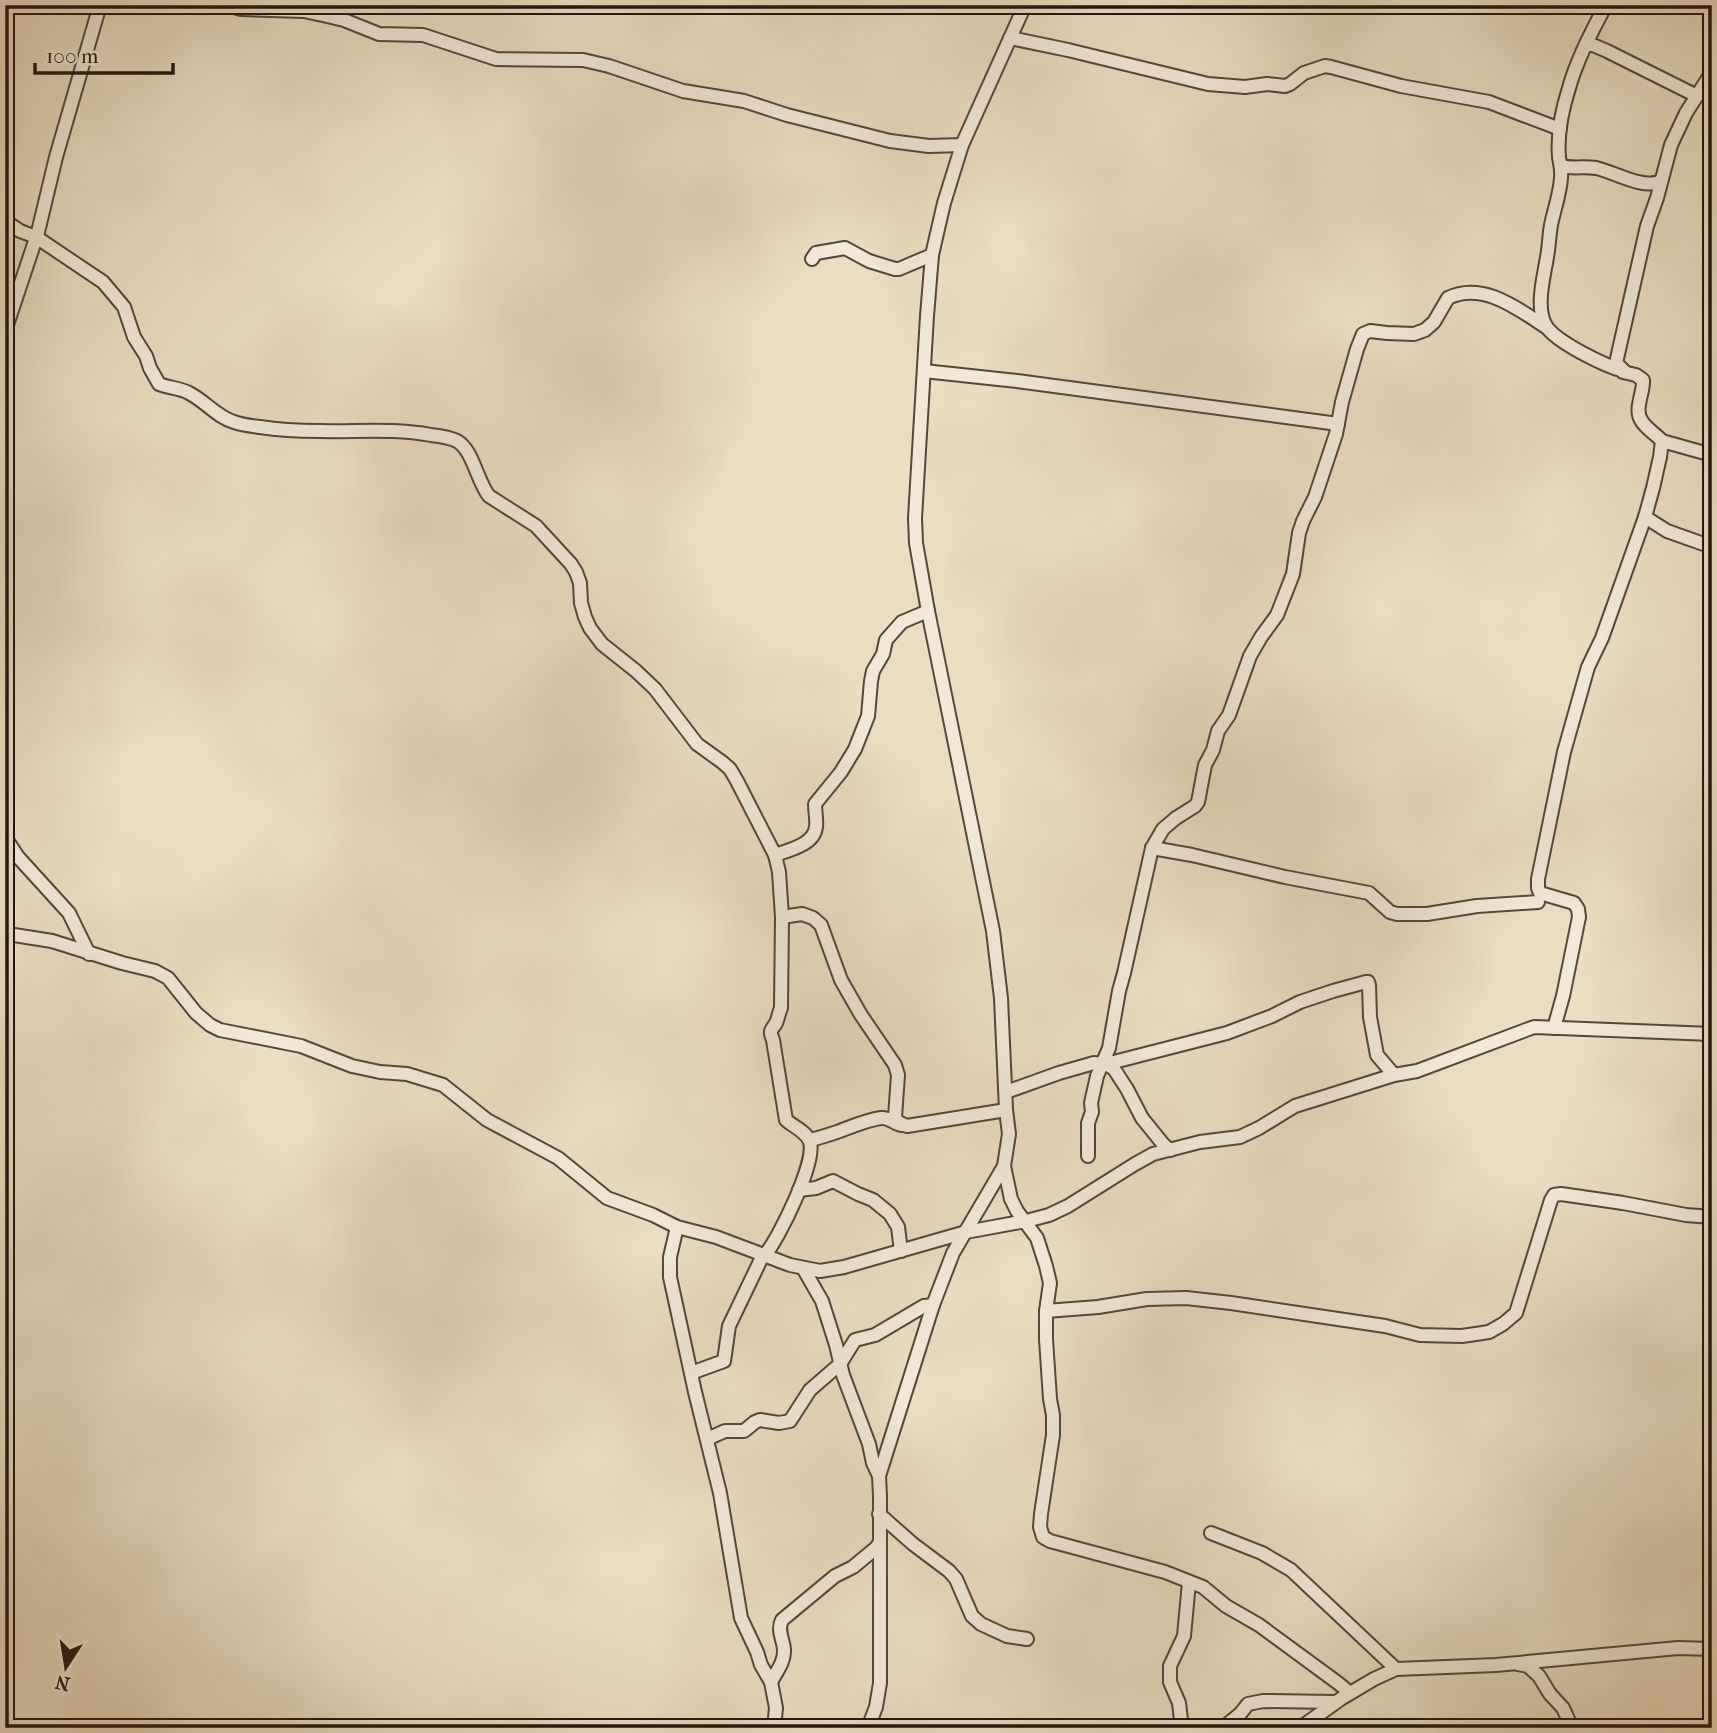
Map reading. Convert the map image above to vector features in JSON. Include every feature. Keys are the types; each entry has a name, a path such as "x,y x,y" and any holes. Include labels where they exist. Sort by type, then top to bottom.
{"street":[{"path":"5,331 36,237 100,5"},
{"path":"227,5 241,9 316,13 345,20 379,34 412,34 436,38 496,58 583,60 683,91 744,102 890,141 929,146 962,145"},
{"path":"1025,5 962,145 944,204 933,255 915,518 916,543 928,611 993,931 1001,998 1009,1134 1004,1166 1011,1199 1037,1238 1050,1283 1046,1339 1050,1399 1054,1415 1040,1527 1043,1537 1050,1541 1165,1572 1203,1587 1350,1693"},
{"path":"1546,327 1542,317 1542,281 1561,181 1560,129 1577,62 1606,5"},
{"path":"1010,38 1208,84 1245,87 1267,83 1285,86 1304,73 1318,67 1331,66 1401,86 1489,102 1560,129"},
{"path":"1586,45 1607,51 1697,96"},
{"path":"1624,371 1616,363 1647,226 1671,145 1686,113 1712,72"},
{"path":"1562,166 1570,169 1592,167 1644,184 1654,185 1661,181"},
{"path":"5,221 36,237 103,282 124,307 134,337 159,384 186,391 226,419 263,428 318,431 387,429 450,438 459,442 489,496 537,526 571,564 580,583 585,617 603,644 655,689 697,744 730,769 775,855 779,872 782,917 780,1008 770,1032 786,1120 810,1140 811,1150 799,1190 775,1242 764,1255 729,1326 724,1361 691,1373"},
{"path":"813,259 816,253 842,247 869,261 899,269 933,255"},
{"path":"1088,1156 1091,1103 1097,1076 1109,1048 1119,990 1152,848 1163,829 1198,802 1205,765 1213,750 1218,731 1229,715 1250,656 1284,600 1293,573 1303,521 1315,497 1336,435 1363,334 1370,331 1414,334 1425,330 1434,322 1448,298 1463,293 1483,293 1515,306 1590,358 1636,375 1643,380 1644,388 1640,419 1662,441 1712,455"},
{"path":"924,371 1338,424"},
{"path":"1554,1028 1579,917 1574,903 1541,892 1538,879 1564,752 1588,667 1602,638 1645,517 1662,441"},
{"path":"1645,517 1667,531 1712,547"},
{"path":"775,855 798,847 816,832 815,804 841,772 855,749 868,716 873,671 883,654 886,640 902,622 928,611"},
{"path":"5,837 18,856 69,913 89,954"},
{"path":"1152,848 1370,893 1390,912 1397,914 1427,914 1477,906 1538,902"},
{"path":"782,917 802,914 821,925 841,980 895,1065 898,1075 895,1117 902,1125"},
{"path":"5,937 14,935 52,941 89,954 155,971 168,978 196,1013 220,1030 301,1046 352,1066 407,1074 443,1085 487,1120 558,1158 607,1198 677,1227 716,1237 803,1268 825,1271 965,1232 1026,1222 1049,1215 1153,1154 1200,1142 1240,1137 1295,1106 1394,1075 1417,1071 1534,1027 1712,1034"},
{"path":"1006,1092 1094,1063 1104,1064 1227,1033 1334,990 1366,982 1369,985 1370,1017 1377,1055 1394,1075"},
{"path":"1104,1064 1114,1069 1142,1118 1170,1150"},
{"path":"810,1140 880,1118 907,1126 1006,1110"},
{"path":"878,1476 933,1305 953,1254 1004,1166"},
{"path":"799,1190 816,1188 833,1181 873,1200 890,1214 898,1227 901,1251"},
{"path":"1046,1311 1098,1307 1147,1299 1186,1298 1385,1326 1420,1335 1462,1336 1489,1332 1516,1312 1554,1195 1712,1217"},
{"path":"677,1227 670,1257 670,1278 720,1493 741,1618 771,1682 776,1708 774,1728"},
{"path":"803,1268 822,1301 843,1375 878,1476 880,1683 876,1707 868,1728"},
{"path":"707,1439 725,1431 744,1431 760,1420 779,1423 790,1421 810,1390 840,1364 855,1340 871,1338 924,1306 933,1305"},
{"path":"879,1514 956,1579 972,1616 981,1624 1007,1636 1027,1639"},
{"path":"1211,1533 1262,1553 1291,1570 1396,1669"},
{"path":"771,1682 783,1661 785,1651 779,1625 782,1620 835,1576 853,1567 880,1542"},
{"path":"1182,1728 1179,1703 1170,1682 1170,1666 1184,1636 1189,1582"},
{"path":"1300,1728 1374,1678 1396,1669 1514,1663 1678,1648 1712,1649"},
{"path":"1514,1663 1528,1667 1539,1676 1550,1694 1563,1707 1572,1728"},
{"path":"1223,1728 1248,1704 1262,1701 1335,1702"}]}
